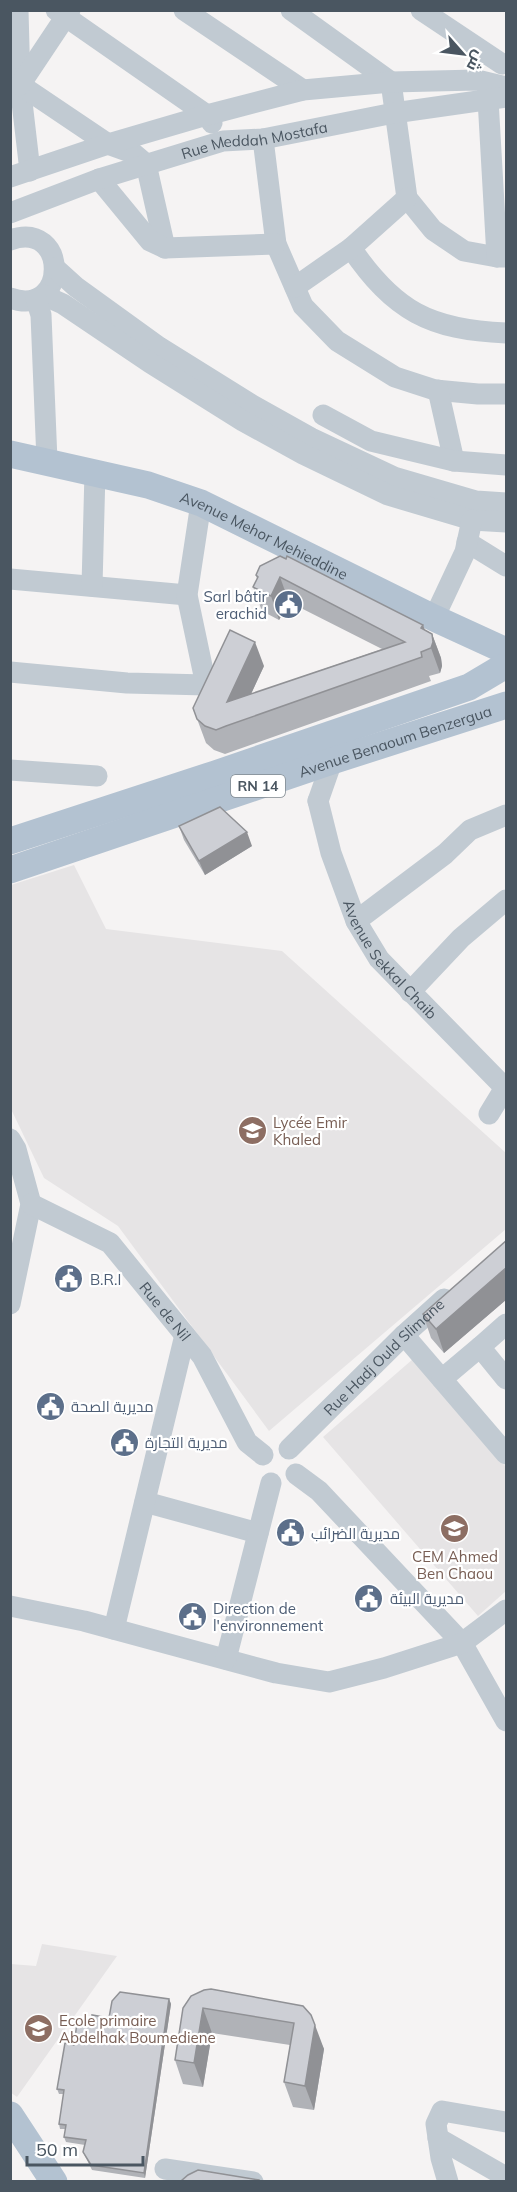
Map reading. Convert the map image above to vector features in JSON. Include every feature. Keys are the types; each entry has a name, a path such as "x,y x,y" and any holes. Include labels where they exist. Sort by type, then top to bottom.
{"main road":[{"name":"Avenue Mehor Mehieddine","path":"10,454 148,484 201,503 434,618 505,665"},
{"name":"Avenue Benaoum Benzergua","path":"10,841 458,691 477,683 505,665"},
{"name":"Avenue Benaoum Benzergua","path":"10,870 332,761 507,705"},
{"path":"10,2115 54,2181"}],"street":[{"path":"18,10 15,81 16,174 207,115 303,90 391,82 477,80 507,87"},
{"path":"184,10 303,90"},
{"path":"291,10 391,82 407,198 433,230 464,251 502,257 497,98"},
{"path":"421,10 504,63 477,80 447,105"},
{"path":"15,81 64,13 207,115 223,141"},
{"path":"15,81 108,144 133,153 146,164 165,248"},
{"name":"Rue Meddah Mostafa","path":"12,213 99,179 223,141 263,140 394,113 497,98"},
{"path":"263,140 276,244 303,306 337,341 395,377 438,390 507,394"},
{"path":"99,179 150,241 165,248 276,244"},
{"path":"295,287 351,248 407,198"},
{"path":"12,213 14,239 36,239 44,244 50,251 56,268 76,287 159,347 252,405 311,438 394,477 476,501 507,503"},
{"path":"351,248 368,273 396,300 415,314 444,326 477,332 507,333"},
{"path":"47,461 39,297 52,283 56,268"},
{"path":"10,298 20,301 39,297 63,304 243,421 303,454 388,495 472,520 507,522"},
{"path":"438,390 454,461"},
{"path":"322,415 371,441 454,461 507,465"},
{"path":"92,586 94,472"},
{"path":"10,672 127,683 206,685 187,594 201,503"},
{"path":"434,618 465,552 472,520"},
{"path":"467,542 507,566"},
{"path":"10,579 187,594"},
{"path":"289,776 318,801 332,761"},
{"path":"10,770 97,776"},
{"name":"Avenue Sekkal Chaib","path":"318,801 332,854 356,921 379,959 506,1088"},
{"path":"356,921 445,854 470,830 507,815"},
{"path":"410,992 461,938 507,900"},
{"path":"489,1114 506,1088"},
{"path":"10,1304 23,1195 12,1147"},
{"name":"Rue de Nil","path":"23,1195 110,1244 202,1356 247,1442 263,1455"},
{"name":"Rue Hadj Ould Slimane","path":"289,1449 404,1335 455,1289"},
{"path":"442,1378 507,1324"},
{"path":"114,1629 185,1335"},
{"path":"404,1335 507,1454"},
{"path":"480,1347 507,1378"},
{"path":"271,1448 289,1449 297,1459 296,1474 290,1482 271,1483 262,1475 260,1469 263,1455 271,1448"},
{"path":"296,1474 320,1491 462,1643 507,1722"},
{"path":"226,1659 271,1483"},
{"path":"145,1502 258,1533"},
{"path":"10,1606 114,1629 276,1673 329,1682 384,1668 462,1643 507,1610"},
{"path":"448,2181 441,2158 436,2124 442,2111 507,2122"},
{"path":"438,2138 507,2177"},
{"path":"165,2169 253,2181"}],"shaded area":[{"name":"Lycée Emir Khaled","path":"74,865 106,929 282,951 506,1153 506,1229 269,1431 118,1226 44,1178 11,1109 11,885"},
{"name":"CEM Ahmed Ben Chaou","path":"413,1359 506,1467 506,1591 478,1616 323,1437"},
{"name":"Ecole primaire Abdelhak Boumediene","path":"42,1944 117,1956 17,2097 10,2092 11,1964 36,1966"}],"building":[{"path":"280,556 286,559 287,556 423,625 421,628 432,634 431,648 421,652 422,657 216,730 205,726 197,719 193,708 230,630 255,642 227,702 405,642 280,577 271,596 253,587 260,566"},
{"path":"220,807 247,832 199,861 179,826"},
{"path":"507,1240 507,1267 436,1329 423,1314"},
{"path":"211,1989 303,2006 311,2015 315,2025 305,2086 284,2082 294,2023 203,2008 194,2063 175,2060 183,2008 191,1996"},
{"path":"120,1992 169,1999 144,2173 91,2165 83,2152 86,2140 64,2137 66,2125 59,2124 64,2090 57,2089 65,2043 74,2045 77,2023 91,2025 92,2015 109,2018 112,2001"},
{"path":"198,2170 259,2180 259,2181 181,2181"}],"place":[{"name":"Sarl bâtir erachid","path":"288,605"},
{"name":"Lycée Emir Khaled","path":"252,1131"},
{"name":"B.R.I","path":"69,1279"},
{"name":"مديرية الصحة","path":"50,1406"},
{"name":"مديرية التجارة","path":"124,1442"},
{"name":"CEM Ahmed Ben Chaou","path":"455,1529"},
{"name":"مديرية الضرائب","path":"290,1533"},
{"name":"مديرية البيئة","path":"369,1598"},
{"name":"Direction de l'environnement","path":"192,1617"},
{"name":"Ecole primaire Abdelhak Boumediene","path":"38,2029"}]}
